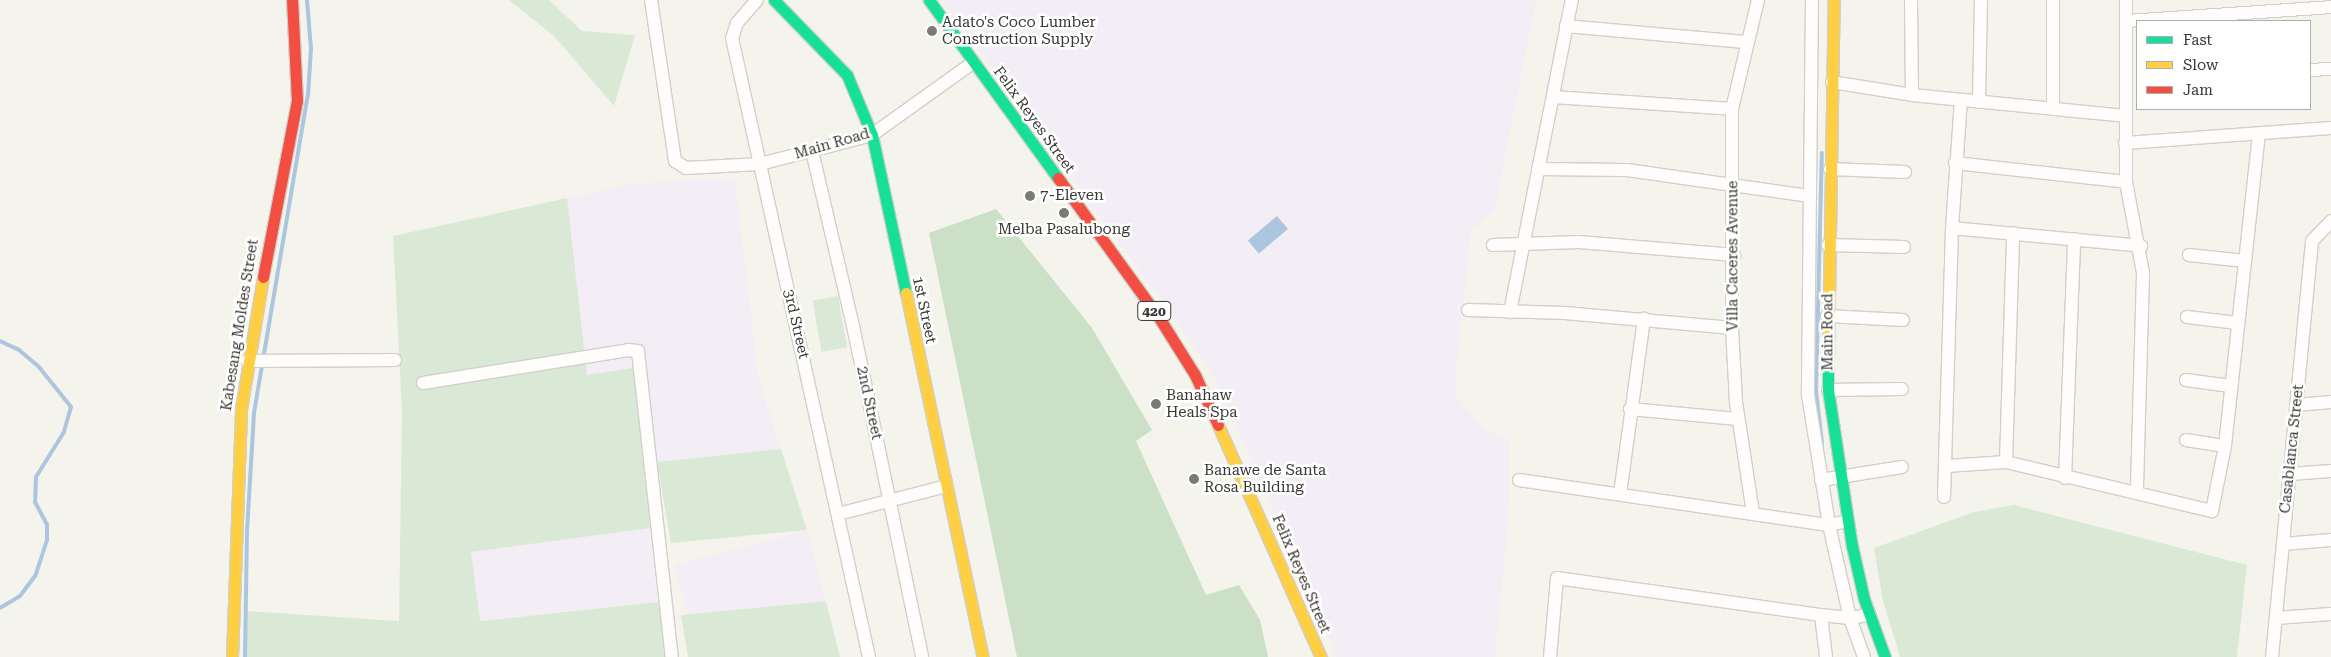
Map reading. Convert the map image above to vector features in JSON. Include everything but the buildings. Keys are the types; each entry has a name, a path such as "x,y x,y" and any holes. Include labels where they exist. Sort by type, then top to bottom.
{"street":[{"name":"Kabesang Moldes Street","path":"232,657 235,496 297,101 292,0"},
{"name":"Main Road","path":"652,0 675,161 686,168 760,164 872,135 974,62"},
{"name":"3rd Street","path":"757,0 737,23 732,38 868,657"},
{"name":"1st Street","path":"774,0 847,76 872,135 983,657"},
{"name":"Felix Reyes Street","path":"929,0 1158,316 1195,375 1242,475 1320,657"},
{"path":"1510,312 1526,243 1538,169 1572,0"},
{"name":"Villa Caceres Avenue","path":"1753,513 1738,419 1732,328 1734,183 1732,109 1758,0"},
{"name":"Main Road","path":"1812,0 1807,386 1821,480 1830,525 1850,618 1864,657"},
{"name":"Main Road","path":"1834,0 1828,245 1828,390 1848,521 1870,615 1885,657"},
{"path":"1911,0 1912,95"},
{"path":"1979,102 1981,0"},
{"path":"2053,0 2053,109"},
{"path":"2126,0 2132,82 2125,116 2126,182 2141,246 2143,302 2137,493"},
{"path":"2142,20 2331,7"},
{"path":"2127,21 2136,20"},
{"path":"1566,26 1747,42"},
{"path":"2311,70 2331,69"},
{"path":"1832,82 1912,95 2125,116"},
{"path":"1553,97 1732,109"},
{"path":"1944,497 1952,228 1960,100"},
{"path":"2126,143 2331,128"},
{"path":"1946,466 2006,462 2065,478 2212,511 2225,446 2259,134"},
{"name":"2nd Street","path":"812,151 922,657"},
{"path":"1955,163 2126,182"},
{"path":"1538,169 1627,170 1734,183 1810,196"},
{"path":"1830,169 1905,172"},
{"name":"Casablanca Street","path":"2272,657 2312,241 2331,221"},
{"path":"1952,228 2141,246"},
{"path":"2006,462 2013,233"},
{"path":"2065,478 2074,239"},
{"path":"1493,244 1578,242 1734,255"},
{"path":"1828,245 1904,247"},
{"path":"2189,256 2245,261"},
{"path":"1468,310 1644,319 1732,328"},
{"path":"1828,316 1904,320"},
{"path":"2187,317 2238,323"},
{"path":"1620,494 1630,409 1644,319"},
{"path":"423,383 628,350 638,351 672,657"},
{"path":"256,361 395,360"},
{"path":"2186,380 2231,386"},
{"path":"1828,390 1902,389"},
{"path":"2296,405 2331,402"},
{"path":"1630,409 1738,419"},
{"path":"2186,440 2225,446"},
{"path":"1821,480 1902,467"},
{"path":"2290,474 2331,470"},
{"path":"1519,480 1830,525 1848,521"},
{"path":"838,514 890,503 946,486"},
{"path":"2283,544 2331,540"},
{"path":"1550,657 1557,578 1821,615 1850,618 1870,615"},
{"path":"2276,618 2331,614"},
{"path":"1821,615 1826,657"}],"shaded area":[{"path":"942,0 1536,0 1494,212 1471,229 1457,360 1455,395 1485,429 1509,440 1509,509 1495,657 1337,657 1216,381 1175,319"},
{"path":"735,178 758,377 781,449 643,463 633,369 587,375 567,198 631,184"},
{"path":"650,528 658,602 478,621 470,547"},
{"path":"807,530 826,601 694,636 675,565"}],"green space":[{"path":"509,0 549,0 582,31 635,35 614,106 555,37"},
{"path":"567,198 587,375 633,368 650,528 471,552 480,621 658,602 666,657 245,657 245,611 399,621 402,411 393,236"},
{"path":"996,209 1092,328 1152,430 1136,441 1206,595 1239,585 1260,620 1268,657 1017,657 929,233"},
{"path":"838,296 847,347 821,352 812,301"},
{"path":"781,449 807,530 671,543 657,462"},
{"path":"2014,505 2247,565 2237,657 1900,657 1883,601 1874,548 1974,512"},
{"path":"826,601 840,657 688,657 681,615"}],"water":[{"path":"1277,216 1288,229 1259,253 1248,240"}],"waterway":[{"path":"245,657 247,531 254,413 308,95 311,49 307,0"},
{"path":"1822,153 1816,391 1822,443"},
{"path":"0,341 19,350 39,367 71,407 64,432 36,477 35,502 47,525 47,540 35,576 20,596 0,608"}],"traffic: fast":[{"path":"774,0 847,75 872,135 906,293"},
{"path":"929,0 1058,178"},
{"path":"1828,362 1828,390 1852,546 1864,599 1885,657"}],"traffic: slow":[{"path":"1828,362 1834,0"},
{"path":"232,657 241,409 263,277"},
{"path":"906,293 983,657"},
{"path":"1218,425 1321,657"}],"traffic: jam":[{"path":"263,277 297,101 292,0"},
{"path":"1058,178 1158,316 1195,375 1218,425"}],"place":[{"name":"Adato's Coco Lumber Construction Supply","path":"932,31"},
{"name":"7-Eleven","path":"1030,196"},
{"name":"Melba Pasalubong","path":"1064,213"},
{"name":"Banahaw Heals Spa","path":"1156,404"},
{"name":"Banawe de Santa Rosa Building","path":"1194,479"}]}
